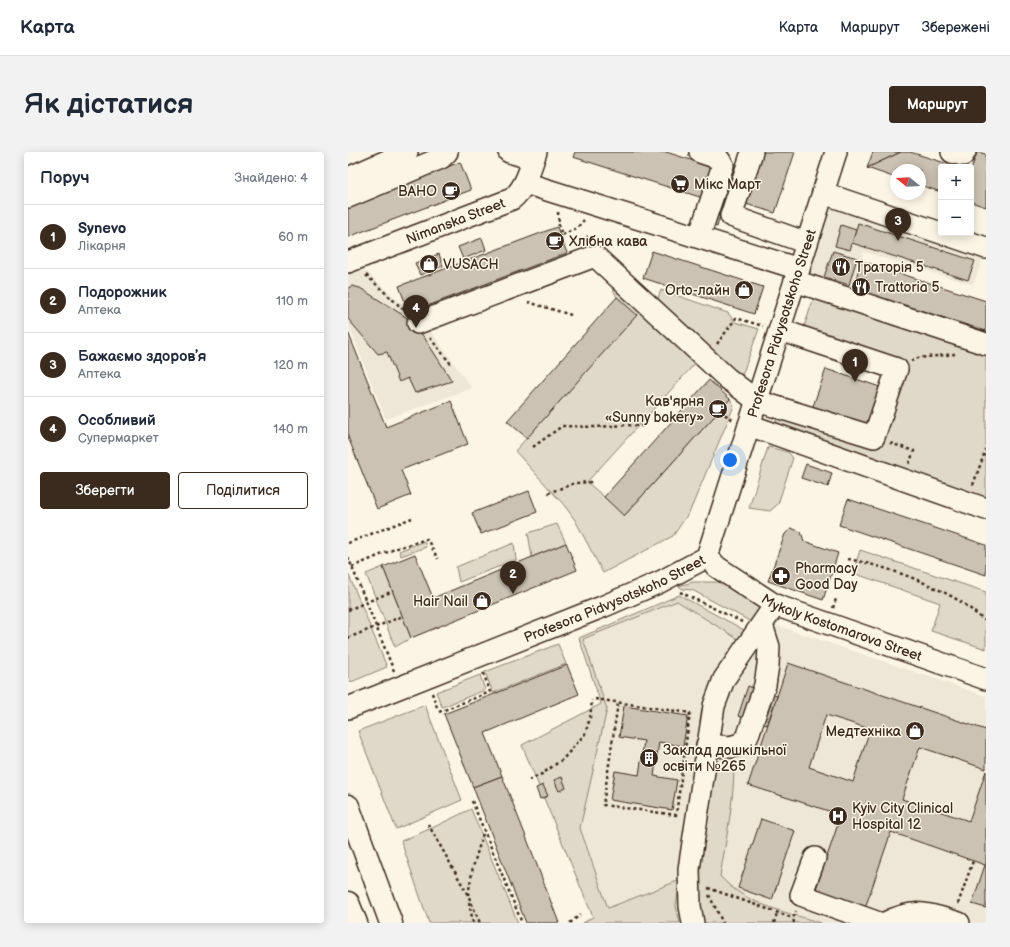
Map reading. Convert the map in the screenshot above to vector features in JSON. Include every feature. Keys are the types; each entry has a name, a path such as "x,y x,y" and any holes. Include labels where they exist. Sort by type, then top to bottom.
{"highway":[{"path":"348,806 391,923"},
{"path":"348,903 356,923"}],"street":[{"path":"348,178 407,152"},
{"path":"348,197 441,158 447,152"},
{"path":"509,152 535,155"},
{"path":"699,237 723,165 718,158 700,152"},
{"path":"752,152 731,216 807,243"},
{"name":"Profesora Pidvysotskoho Street","path":"348,708 602,607 660,582 707,557 757,401 772,328 797,275 836,152"},
{"path":"952,152 963,156 965,152"},
{"name":"Nimanska Street","path":"348,262 512,199 518,194 525,183 535,155"},
{"path":"525,183 699,237 797,275 981,342"},
{"path":"823,193 938,232"},
{"path":"951,236 986,248"},
{"path":"418,323 595,256 736,386 757,401 874,437 897,369 772,328"},
{"path":"749,425 976,506"},
{"name":"Mykoly Kostomarova Street","path":"707,557 717,567 775,605 986,679"},
{"path":"693,923 690,906 689,869 714,706 724,678 775,605"},
{"path":"707,745 731,747 740,744 747,738 764,685 768,665 769,647 762,625"},
{"path":"815,858 801,895 879,923"},
{"path":"885,923 899,916 913,913 926,914 955,922"}],"path":[{"path":"558,206 557,216 562,235 577,228 585,219"},
{"path":"499,292 571,315"},
{"path":"706,359 736,318 772,328"},
{"path":"897,369 918,358 957,353 981,342"},
{"path":"720,411 725,416"},
{"path":"533,447 562,426 644,426"},
{"path":"874,437 914,451 903,480"},
{"path":"976,506 986,450"},
{"path":"548,493 575,483 592,482"},
{"path":"348,543 412,518"},
{"path":"352,567 397,548 427,539 438,559"},
{"path":"348,557 395,673"},
{"path":"848,559 870,563 931,586 962,602 986,621"},
{"path":"660,582 730,616"},
{"path":"348,610 393,591"},
{"path":"832,610 836,599"},
{"path":"348,638 403,616"},
{"path":"431,691 439,711 490,692 482,671"},
{"path":"529,780 542,774 563,759 585,734 590,718 593,700 618,703 690,713 676,815 603,805 618,703"},
{"path":"472,801 522,923"},
{"path":"428,824 468,895 480,923"},
{"path":"474,923 468,895 473,867 484,830"},
{"path":"955,922 973,861"},
{"path":"723,923 708,894 708,888 794,918 794,923"},
{"path":"774,923 777,912"},
{"path":"570,923 580,915"}],"shaded area":[{"path":"836,208 983,258 973,285 863,252 850,292 806,277 828,211"},
{"path":"361,267 426,325 472,388 386,419 348,324 348,272"},
{"path":"612,288 623,289 700,358 587,482 625,515 730,399 734,406 690,511 673,536 603,573 575,520 564,505 515,451 636,315 617,297"},
{"path":"661,290 728,313 735,322 759,329 740,381 655,306"},
{"path":"815,294 986,350 986,504 774,430 778,412 878,443 903,366 802,333"},
{"path":"768,447 788,452 793,458 778,504 770,511 749,508"},
{"path":"557,524 566,543 532,557 528,533"},
{"path":"424,541 426,547 401,556 399,551"},
{"path":"514,543 516,560 459,582 456,567"},
{"path":"860,550 986,592 986,649 931,631 940,603 853,573"},
{"path":"383,567 411,638 395,647 366,574"},
{"path":"348,573 387,667 351,682 348,676"},
{"path":"693,582 726,582 768,609 757,625 692,590 683,589 678,586"},
{"path":"679,595 748,632 741,641 677,601 583,639 607,709 580,828 608,908 680,880 676,906 680,923 583,923 593,917 522,745 601,704 579,638"},
{"name":"Kyiv City Clinical Hospital 12","path":"677,601 741,641 758,619 986,696 986,923 583,923 608,908 580,827 607,709 583,639"},
{"path":"558,644 566,664 493,693 485,672"},
{"path":"480,675 485,690 442,707 436,692"},
{"path":"425,705 462,800 396,829 358,731"},
{"path":"716,765 734,765 731,807 720,876 730,886 754,901 821,923 701,923 694,907"},
{"path":"471,809 518,923 429,923 401,841"}],"building":[{"path":"575,152 666,152 716,168 706,199 573,157"},
{"path":"763,152 795,152 775,213 746,204"},
{"path":"873,152 901,152 867,168"},
{"path":"901,152 910,152 948,164 938,164 938,191 926,187 926,164 890,164 890,176 867,168"},
{"path":"977,152 986,154 986,207 974,203 973,164"},
{"path":"460,162 471,190 348,237 348,205"},
{"path":"710,213 720,216 717,227 707,224"},
{"path":"858,223 975,261 968,280 852,243"},
{"path":"841,225 856,230 850,250 835,246"},
{"path":"557,227 567,253 409,313 399,286"},
{"path":"482,238 486,250 463,259 458,247"},
{"path":"652,251 763,287 754,314 643,278"},
{"name":"Траторія 5","path":"833,251 857,258 849,285 824,277"},
{"name":"VUSACH","path":"439,254 443,266 420,275 415,263"},
{"path":"861,261 986,301 986,331 853,289"},
{"path":"352,286 360,288 406,317 424,337 452,381 415,393 408,378 399,382 387,352 378,354 348,319 348,288"},
{"path":"617,297 637,315 527,438 507,421"},
{"path":"348,332 386,427 451,401 468,444 401,470 411,495 377,509 348,437"},
{"path":"826,369 883,388 870,428 812,409"},
{"path":"709,380 730,399 624,516 604,497"},
{"path":"806,464 832,473 828,487 801,478"},
{"path":"529,491 537,512 481,534 472,513"},
{"path":"848,499 986,545 986,575 839,525"},
{"path":"791,528 801,532 804,541 838,553 823,600 768,581 785,534"},
{"path":"566,543 577,570 411,638 383,567 415,554 433,598"},
{"path":"788,663 986,730 986,769 920,747 902,799 969,821 986,771 986,908 972,904 985,865 891,832 864,911 814,895 841,815 748,785","holes":["826,715 870,729 853,782 809,767"]},
{"path":"567,665 579,694 485,733 502,776 473,787 444,714"},
{"path":"748,686 777,696 767,725 738,716"},
{"name":"Заклад дошкільної освіти №265","path":"624,706 688,716 683,746 659,742 654,776 677,780 672,810 610,800 615,771 639,775 644,741 619,737"},
{"path":"502,776 559,923 526,923 473,787"},
{"path":"562,777 566,788 559,791 554,780"},
{"path":"543,785 548,796 540,799 536,788"},
{"path":"761,819 795,831 772,900 738,888"}],"place":[{"name":"Мікс Март","path":"680,184"},
{"name":"BAHO","path":"451,191"},
{"name":"Хлібна кава","path":"555,241"},
{"name":"Бажаємо здоровʼя","path":"898,241"},
{"name":"VUSACH","path":"429,264"},
{"name":"Траторія 5","path":"841,267"},
{"name":"Trattoria 5","path":"861,287"},
{"name":"Orto-лайн","path":"744,290"},
{"name":"Особливий","path":"416,328"},
{"name":"Synevo","path":"855,382"},
{"name":"Кав'ярня «Sunny bakery»","path":"718,409"},
{"name":"Pharmacy Good Day","path":"781,576"},
{"name":"Подорожник","path":"513,594"},
{"name":"Hair Nail","path":"482,601"},
{"name":"Медтехніка","path":"915,731"},
{"name":"Заклад дошкільної освіти №265","path":"649,758"},
{"name":"Kyiv City Clinical Hospital 12","path":"838,816"}]}
